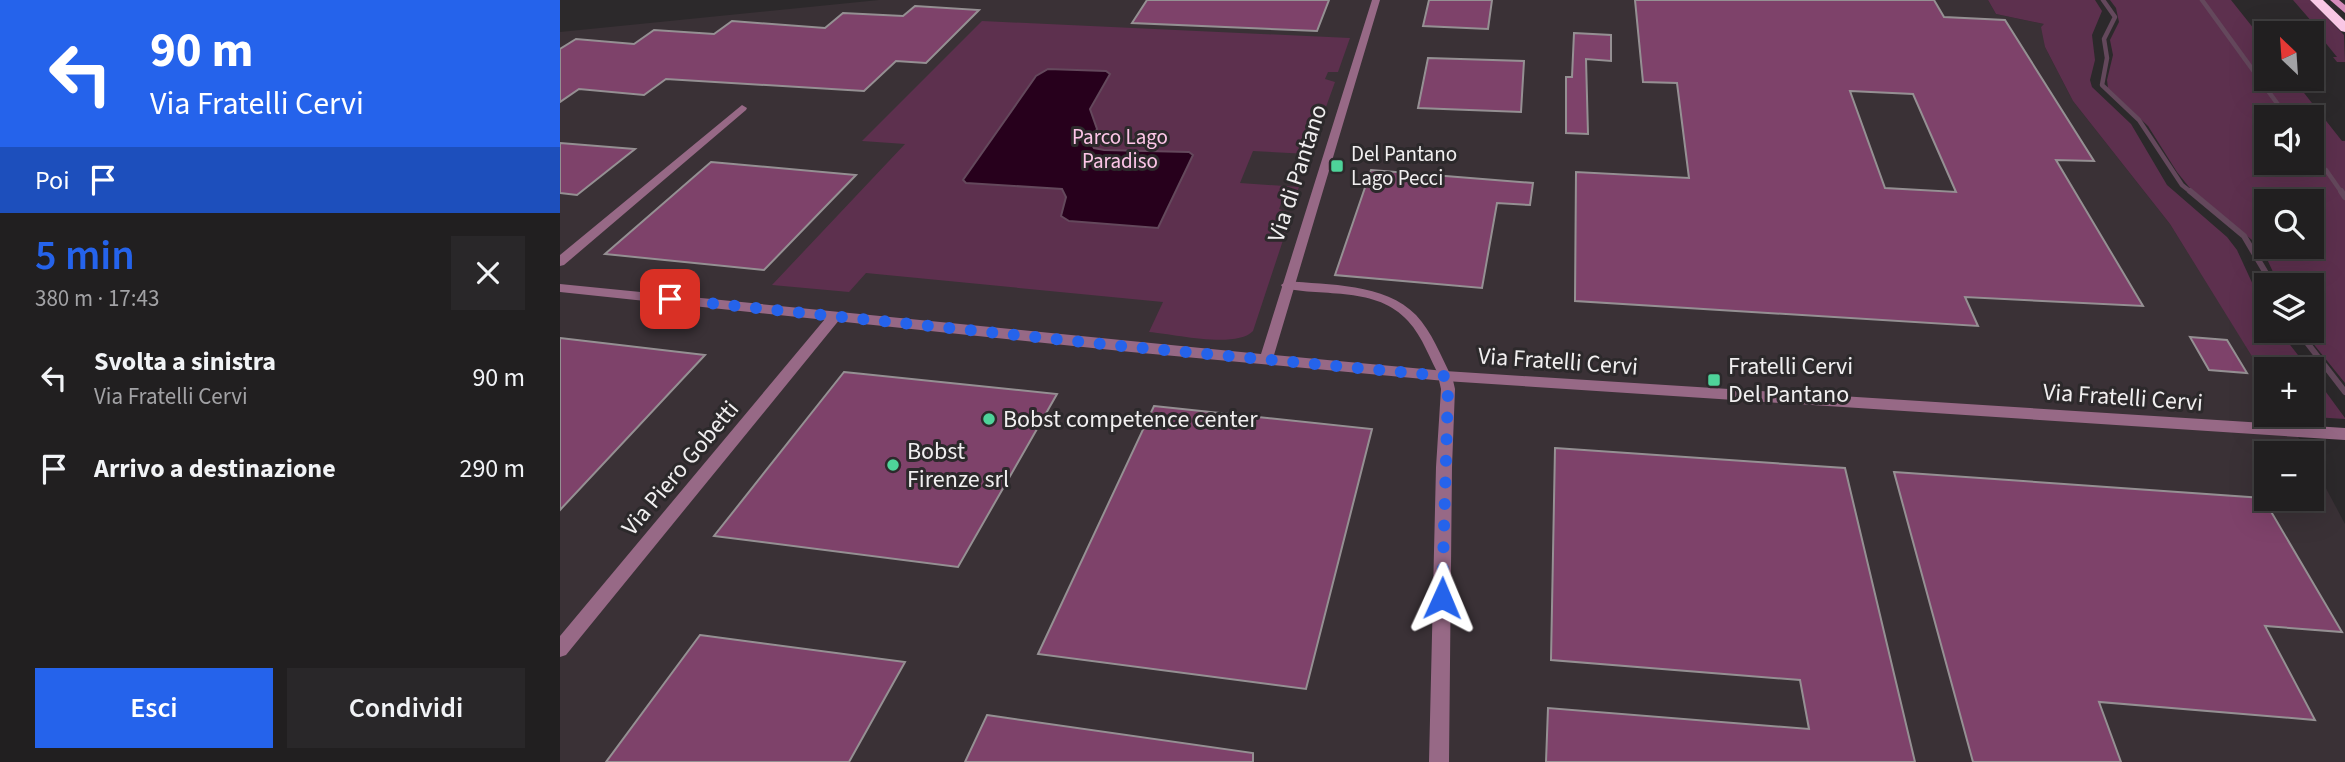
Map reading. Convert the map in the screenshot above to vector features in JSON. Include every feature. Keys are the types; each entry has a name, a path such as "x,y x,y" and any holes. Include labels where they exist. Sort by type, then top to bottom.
{"highway":[{"path":"2316,0 2345,28"}],"main road":[{"path":"2334,0 2345,10"}],"street":[{"name":"Via di Pantano","path":"1266,360 1376,0"},
{"path":"560,262 742,108"},
{"name":"Via Fratelli Cervi","path":"560,288 1445,376 2345,434"},
{"name":"Via Piero Gobetti","path":"560,649 835,316"},
{"path":"1439,762 1448,389 1445,376"}],"lane":[{"path":"1287,285 1350,292 1393,303 1411,316 1445,376"}],"shaded area":[{"path":"879,0 1988,0 1996,14 2044,24 2045,47 2073,101 2170,224 2254,359 2254,427 2293,427 2300,441 2254,441 2254,511 2324,511 2324,485 2345,524 2345,762 560,762 560,32"},
{"path":"1048,69 1106,71 1110,74 1090,109 1097,129 1091,143 1094,148 1189,152 1193,155 1158,228 1069,221 1061,216 1066,197 1062,189 966,183 963,180 1036,76"}],"green space":[{"path":"1988,0 2095,0 2102,11 2092,35 2095,60 2090,80 2092,87 2131,124 2167,185 2227,237 2237,250 2254,287 2254,343 2288,343 2300,357 2254,357 2254,360 2170,224 2073,101 2045,47 2041,27 2044,24 1996,14"},
{"path":"2110,0 2231,0 2254,29 2254,91 2302,91 2314,105 2254,105 2254,175 2324,175 2324,118 2342,141 2345,141 2345,383 2313,343 2324,343 2324,273 2273,273 2267,259 2324,259 2324,189 2254,189 2254,243 2189,187 2148,126 2108,88 2107,80 2113,55 2110,40 2119,22 2116,8"},
{"path":"2293,0 2310,0 2344,35 2345,62 2337,62 2333,57 2337,57 2324,41 2324,21 2311,21"},
{"name":"Parco Lago Paradiso","path":"982,21 1350,38 1338,72 1328,72 1325,79 1335,82 1309,154 1253,151 1240,183 1299,187 1295,198 1283,198 1279,209 1292,213 1253,331 1245,336 1219,340 1149,332 1163,302 866,273 849,292 772,285 905,144 862,141"},
{"path":"2324,389 2345,418 2324,418"}],"building":[{"path":"1147,0 1329,0 1317,31 1132,23"},
{"path":"1429,0 1492,0 1488,29 1423,26"},
{"path":"1635,0 1934,0 1944,17 2005,20 2094,161 2056,160 2143,306 1965,297 1978,326 1575,301 1576,172 1689,178 1677,83 1643,82","holes":["1850,91 1913,94 1956,192 1885,188"]},
{"path":"915,6 979,10 926,63 896,61 864,91 666,79 644,95 579,89 560,102 560,49 576,39 634,44 654,30 714,34 732,21 825,28 843,13 903,16"},
{"path":"1574,33 1611,35 1611,61 1586,59 1588,134 1566,133 1566,77 1572,77"},
{"path":"1428,58 1524,61 1521,112 1418,108"},
{"path":"560,143 635,149 577,195 560,193"},
{"path":"711,162 856,175 764,270 605,254"},
{"path":"1371,170 1533,183 1530,205 1497,203 1482,288 1335,275"},
{"path":"2190,337 2227,340 2247,373 2209,370"},
{"path":"560,338 705,355 560,510"},
{"name":"Bobst Firenze srl","path":"844,372 1057,394 958,567 714,536"},
{"path":"1154,406 1372,429 1306,689 1038,654"},
{"path":"1555,448 1845,468 1915,762 1546,762 1548,708 1809,729 1800,680 1551,660"},
{"path":"1894,472 2254,497 2254,511 2271,511 2342,632 2265,626 2315,720 2099,702 2121,762 1973,762"},
{"path":"700,635 905,662 849,762 606,762"},
{"path":"987,715 1253,753 1253,762 965,762"}],"waterway":[{"path":"2103,0 2115,17 2104,39 2107,58 2102,85 2139,120 2182,185 2192,193"},
{"path":"2202,0 2278,105"},
{"path":"2326,170 2342,193"},
{"path":"2190,191 2244,236 2266,273"},
{"path":"2341,191 2345,197"},
{"path":"2307,343 2345,392"}],"place":[{"name":"Del Pantano Lago Pecci","path":"1337,166"},
{"name":"Fratelli Cervi Del Pantano","path":"1714,380"},
{"name":"Bobst competence center","path":"989,419"},
{"name":"Bobst Firenze srl","path":"893,465"}],"route":[{"path":"670,299 1131,347 1445,376 1448,389 1442,598"}]}
